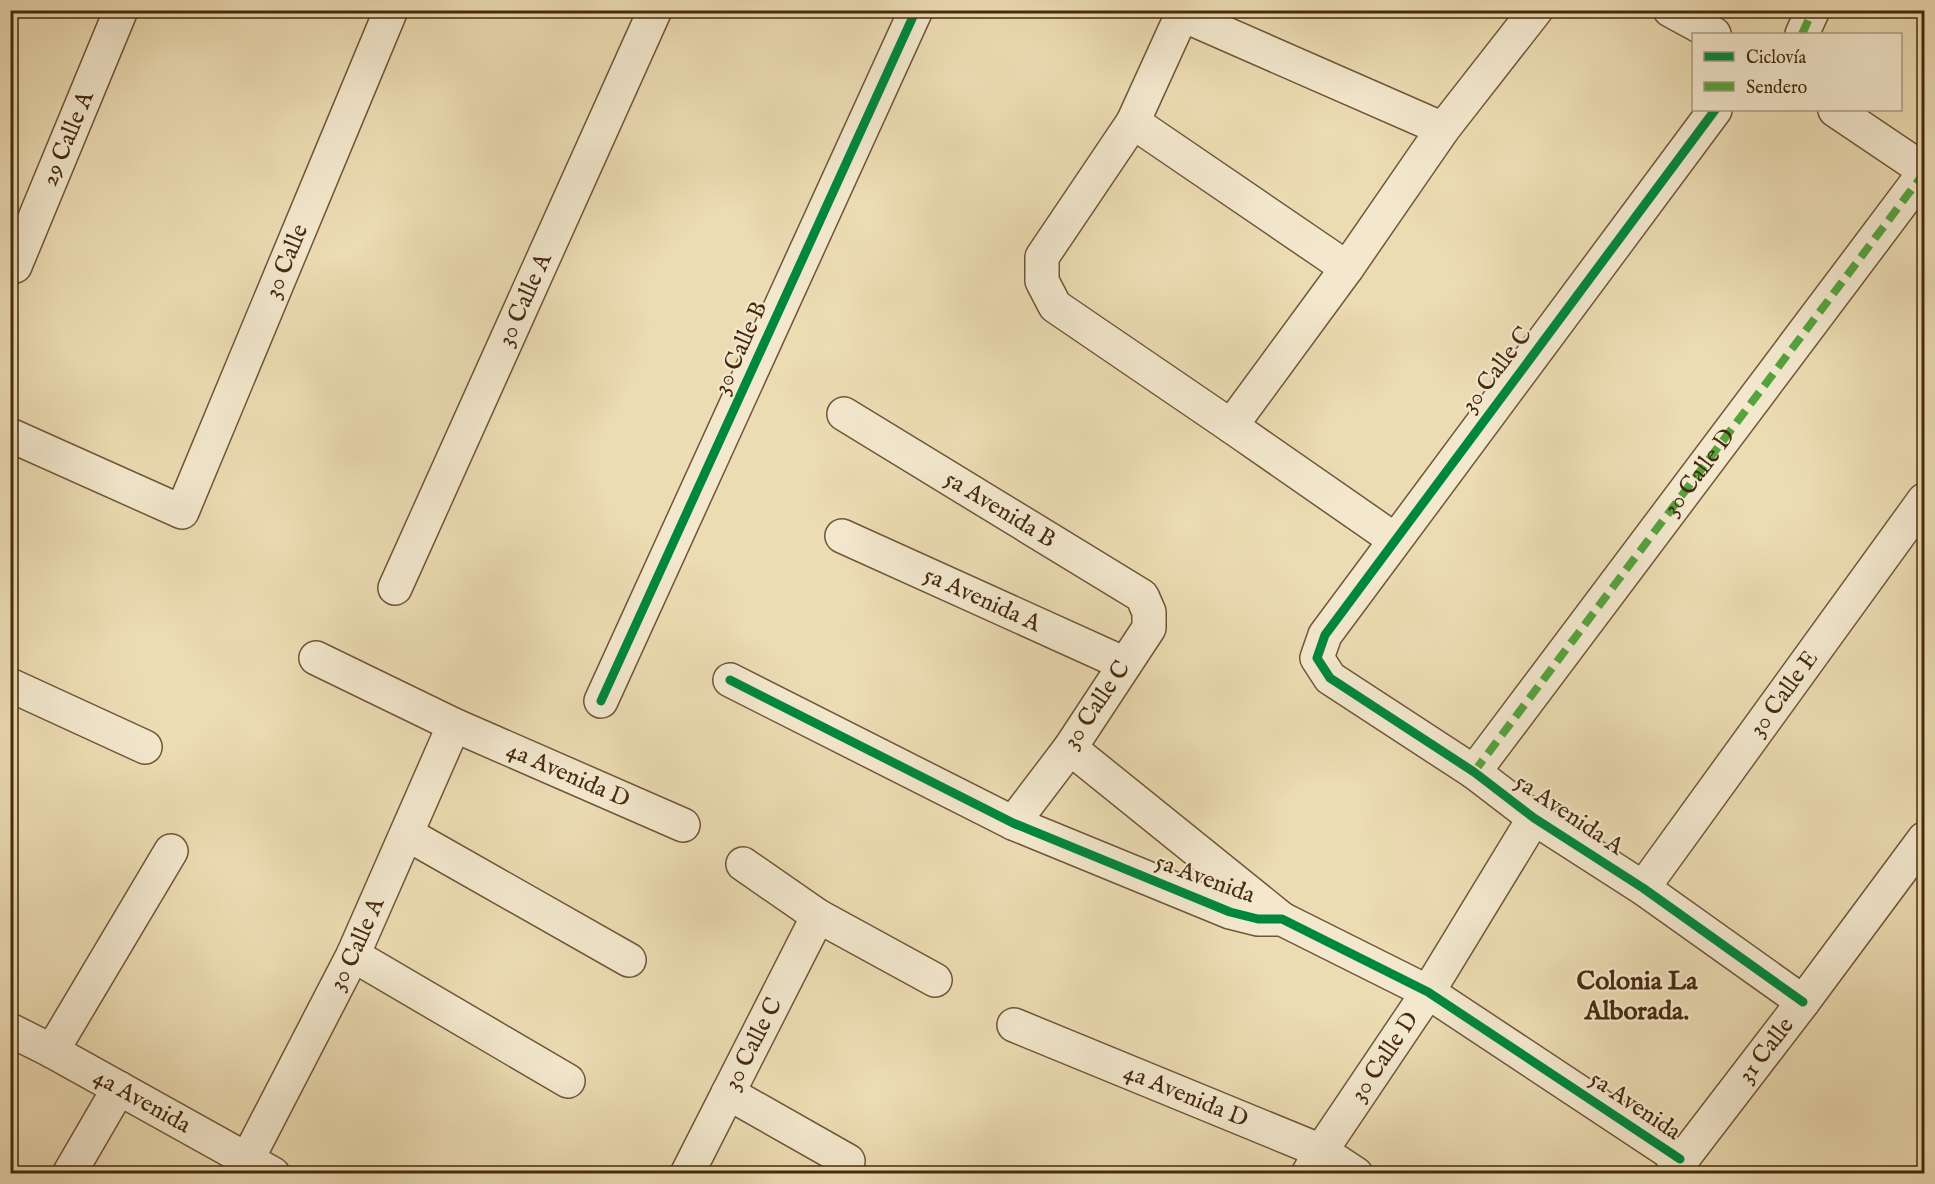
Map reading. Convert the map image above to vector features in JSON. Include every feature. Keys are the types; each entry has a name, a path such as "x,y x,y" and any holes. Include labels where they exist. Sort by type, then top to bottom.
{"street":[{"name":"29 Calle A","path":"15,266 121,10"},
{"name":"30 Calle","path":"10,435 182,512 391,10"},
{"name":"30 Calle A","path":"395,588 655,10"},
{"name":"30 Calle B","path":"601,701 916,10"},
{"path":"1231,426 1347,268 1443,129 1536,10"},
{"path":"1670,10 1711,33"},
{"path":"1802,33 1814,10"},
{"path":"1395,540 1055,306 1042,281 1042,257 1133,122 1183,13 1443,129"},
{"name":"30 Calle C","path":"1317,658 1325,635 1714,111"},
{"path":"1836,111 1924,172"},
{"path":"1133,122 1347,268"},
{"name":"30 Calle D","path":"1474,772 1924,172"},
{"name":"5a Avenida B","path":"844,414 1142,596 1149,612"},
{"name":"30 Calle E","path":"1644,888 1924,500"},
{"name":"5a Avenida A","path":"842,536 1125,664"},
{"name":"30 Calle C","path":"1013,823 1070,748 1149,628 1149,612"},
{"name":"4a Avenida D","path":"316,658 454,725 683,825"},
{"name":"5a Avenida A","path":"1317,658 1330,678 1474,772 1534,818 1644,888 1803,1002"},
{"name":"5a Avenida","path":"730,680 1013,823 1230,912 1258,919 1282,919 1428,992 1676,1166"},
{"path":"10,685 145,747"},
{"name":"30 Calle A","path":"260,1166 454,725"},
{"path":"1070,748 1282,919"},
{"name":"30 Calle D","path":"1315,1162 1428,992 1534,818"},
{"path":"407,834 629,960"},
{"name":"31 Calle","path":"1676,1166 1803,1002 1924,839"},
{"path":"52,1051 171,851"},
{"path":"743,864 818,916 935,980"},
{"name":"30 Calle C","path":"687,1173 818,916"},
{"path":"353,955 568,1081"},
{"name":"4a Avenida D","path":"1014,1025 1315,1162 1356,1173"},
{"name":"4a Avenida","path":"10,1030 260,1166"},
{"path":"69,1173 119,1088"},
{"path":"728,1093 848,1161"}],"marked path":[{"path":"1802,33 1813,10"},
{"path":"1474,772 1924,173"}],"cycle path":[{"path":"601,701 916,10"},
{"path":"1714,111 1325,635 1317,658 1330,678 1474,772 1534,818 1643,888 1803,1002"},
{"path":"730,680 1013,823 1230,912 1258,919 1282,919 1428,992 1680,1159"}],"district":[{"name":"Colonia La Alborada.","path":"1637,996"}]}
